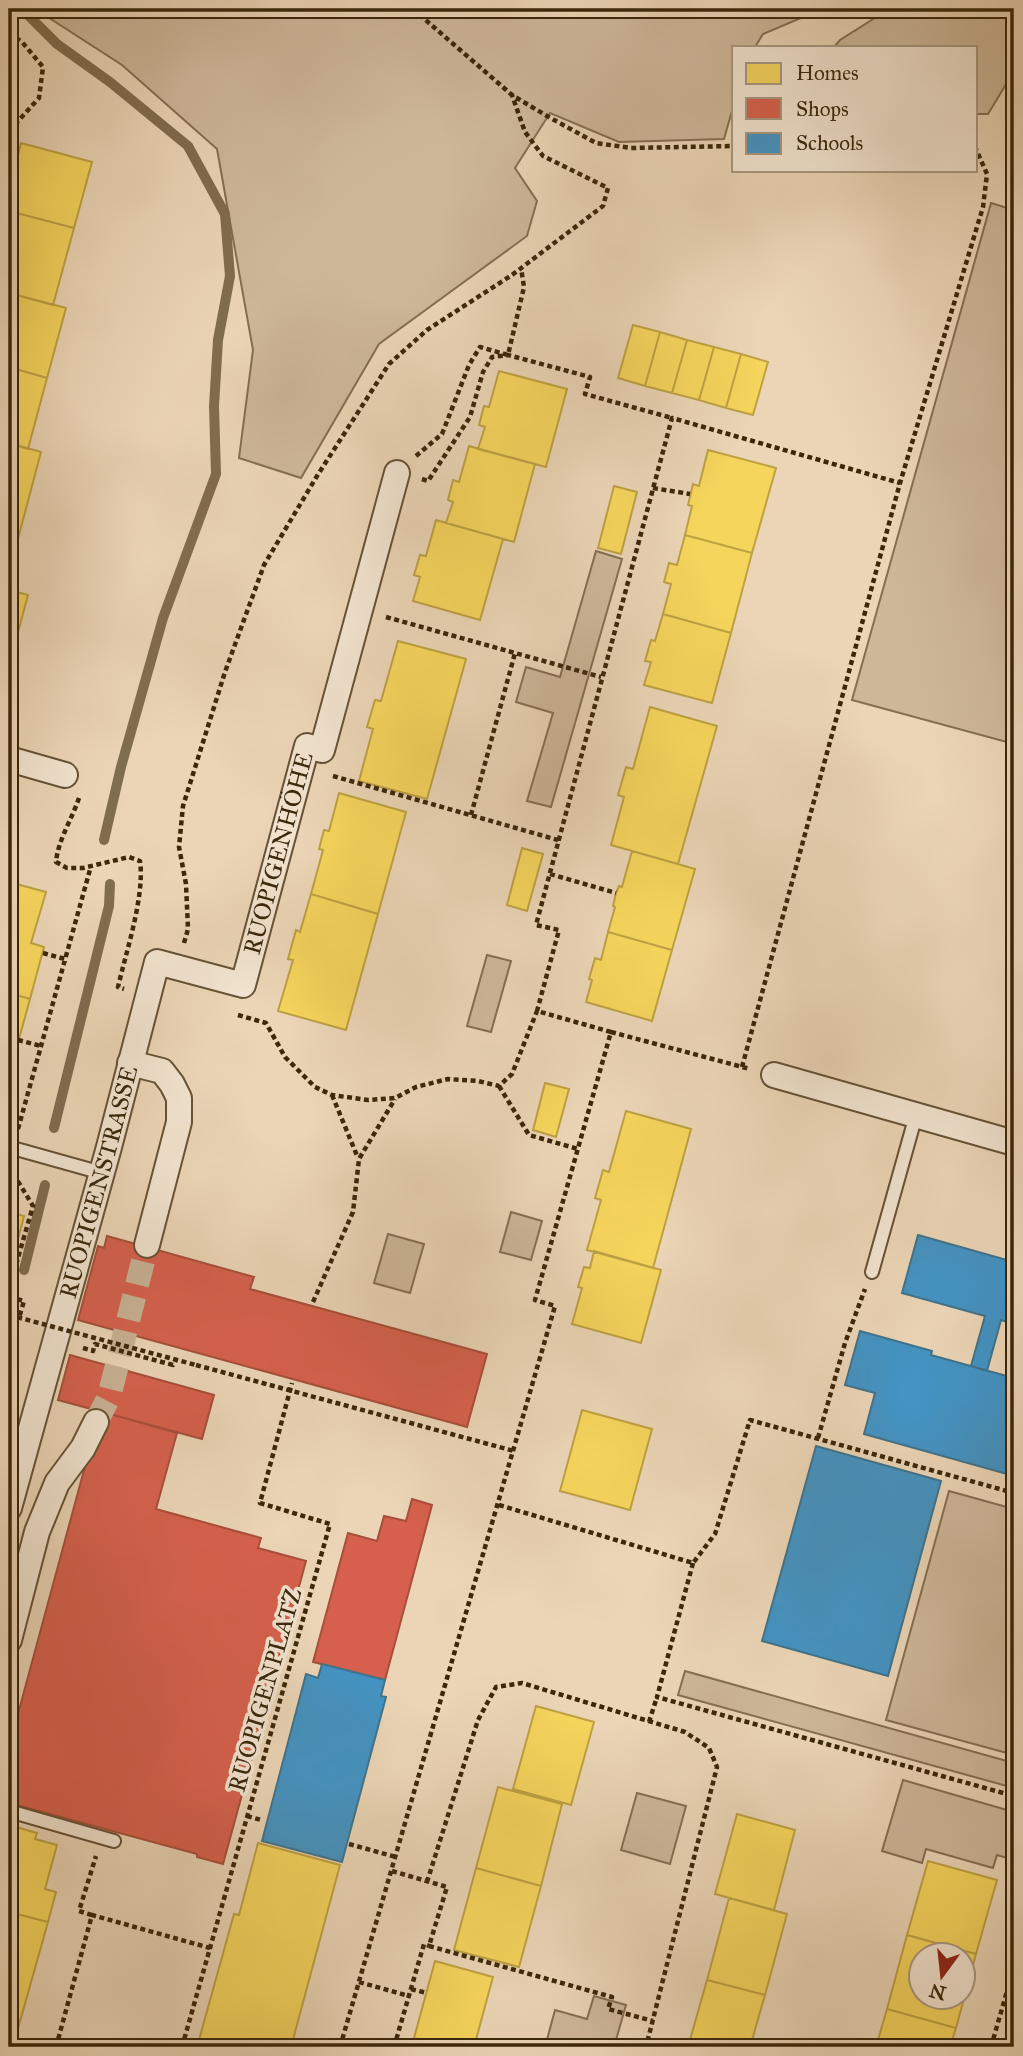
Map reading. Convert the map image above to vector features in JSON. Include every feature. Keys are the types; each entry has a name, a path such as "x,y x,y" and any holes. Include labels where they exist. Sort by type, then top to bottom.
{"street":[{"name":"RUOPIGENHÖHE","path":"177,967 243,985 307,746 322,750 397,473"},
{"path":"9,759 65,775"},
{"path":"130,1063 158,962 177,967"},
{"name":"RUOPIGENSTRASSE","path":"9,1508 12,1481 102,1172 130,1063 162,1071 180,1098 179,1122 147,1245"},
{"path":"774,1075 1014,1143"},
{"path":"9,1640 37,1532 57,1483 83,1448 96,1422"}],"lane":[{"path":"872,1272 916,1115"},
{"path":"11,1147 102,1172"},
{"path":"9,1811 114,1841"}],"path":[{"path":"413,9 512,95 596,143 631,148 732,146"},
{"path":"9,33 22,43 43,67 39,99 9,130"},
{"path":"177,967 188,929 186,884 179,847 183,806 225,672 264,565 389,364 427,330 521,268 603,206 608,188 543,156 525,132 512,95"},
{"path":"537,1011 742,1067 900,484 983,207 988,174 978,153"},
{"path":"508,355 524,287 521,268"},
{"path":"397,473 442,435 469,365 480,347 590,377 585,394 900,484"},
{"path":"397,473 428,481 470,417 483,372 492,357 508,355"},
{"path":"499,1086 512,1074 537,1011 559,930 536,925 672,418"},
{"path":"653,488 690,494"},
{"path":"360,610 601,677"},
{"path":"471,816 515,653"},
{"path":"302,768 558,840"},
{"path":"65,775 81,778 80,793 71,822 58,848 56,862 67,867 90,866 129,856 140,861 142,873 139,897 118,988 148,996"},
{"path":"11,1147 90,866"},
{"path":"550,874 616,893"},
{"path":"43,953 65,959"},
{"path":"243,985 235,1014 266,1023 285,1057 315,1087 332,1095 368,1100 395,1098 416,1087 448,1079 478,1081 499,1086 529,1135 578,1149"},
{"path":"340,2047 555,1306 534,1300 611,1032"},
{"path":"18,1040 41,1046"},
{"path":"332,1095 359,1159"},
{"path":"313,1302 353,1212 359,1159 395,1098"},
{"path":"9,1167 33,1206 9,1289"},
{"path":"818,1438 845,1343 872,1272"},
{"path":"9,1297 24,1301 19,1318"},
{"path":"9,1315 514,1451"},
{"path":"82,1348 93,1351 96,1345 173,1365 176,1359"},
{"path":"290,1391 292,1383"},
{"name":"RUOPIGENPLATZ","path":"182,2047 330,1524 260,1503 290,1391"},
{"path":"649,1722 693,1563 715,1534 750,1420 1014,1493"},
{"path":"499,1505 693,1563"},
{"path":"427,1882 478,1720 496,1687 522,1683 685,1732 709,1748 717,1767 646,2047"},
{"path":"657,1697 1014,1796"},
{"path":"247,1816 261,1820"},
{"path":"349,1844 396,1857"},
{"path":"97,1850 79,1911 210,1948"},
{"path":"392,1871 447,1887 429,1946"},
{"path":"56,2047 92,1915"},
{"path":"394,2047 424,1944 612,1997 608,2009 653,2021"},
{"path":"991,2047 1014,1967"},
{"path":"359,1982 409,1996"},
{"path":"411,1989 427,1993"}],"shaded area":[{"path":"42,9 822,9 763,34 756,46 732,46 732,111 724,139 619,142 550,113 515,168 537,201 527,236 379,344 301,478 239,458 253,350 217,149 122,65 43,14"},
{"path":"889,9 1014,9 1014,71 988,114 978,114 978,46 835,46"},
{"path":"991,203 1014,210 1014,744 852,700"},
{"path":"596,551 622,559 551,807 527,801 553,713 516,702 526,667 560,677"},
{"path":"487,955 511,961 491,1032 467,1026"},
{"path":"511,1212 542,1221 531,1260 500,1252"},
{"path":"388,1234 424,1244 410,1293 374,1283"},
{"path":"949,1491 1014,1509 1014,1755 886,1720"},
{"path":"685,1671 1014,1763 1014,1788 678,1695"},
{"path":"903,1780 1014,1812 1014,1860 997,1855 993,1868 926,1849 922,1863 882,1851"},
{"path":"637,1793 686,1806 670,1864 621,1850"},
{"path":"594,1996 626,2005 614,2047 545,2047 555,2010 587,2019"}],"building: Homes":[{"path":"21,143 92,162 74,228 9,211 9,170 14,171"},
{"path":"9,211 74,228 53,305 9,293"},
{"path":"9,293 66,308 47,378 9,367"},
{"path":"633,325 660,332 645,386 618,378"},
{"path":"660,332 687,340 672,393 645,386"},
{"path":"687,340 714,347 699,400 672,393"},
{"path":"714,347 741,354 726,408 699,400"},
{"path":"741,354 768,362 753,415 726,408"},
{"path":"9,367 47,378 28,449 9,443"},
{"path":"499,371 567,389 546,467 478,449 485,427 479,425 484,406 489,407"},
{"path":"9,443 41,452 15,550 9,549"},
{"path":"469,446 535,464 514,542 446,523 453,502 448,500 453,480 459,482"},
{"path":"708,450 776,468 752,553 685,535 692,506 688,505 693,484 699,486"},
{"path":"614,486 637,492 621,554 598,548"},
{"path":"436,520 503,539 480,620 413,601 420,577 414,575 420,555 426,556"},
{"path":"685,535 752,553 731,633 663,614 671,584 664,582 669,563 677,565"},
{"path":"9,590 28,595 9,666"},
{"path":"663,614 731,633 712,703 644,685 651,662 645,661 651,640 655,641"},
{"path":"398,641 466,659 427,799 359,781 373,729 367,727 375,700 381,701"},
{"path":"650,707 717,726 678,864 611,845 624,797 618,795 626,767 633,769"},
{"path":"339,793 406,812 378,914 311,894 323,850 319,849 324,830 329,831"},
{"path":"522,848 543,854 527,911 507,905"},
{"path":"632,851 695,869 672,950 608,932 616,893 619,886 622,887"},
{"path":"9,882 46,892 31,943 44,947 30,999 9,993"},
{"path":"311,894 378,914 346,1030 278,1011 293,960 288,959 296,930 300,932"},
{"path":"608,932 672,950 652,1021 586,1002 595,958 601,960"},
{"path":"9,993 30,999 9,1075"},
{"path":"545,1083 569,1089 556,1137 533,1130"},
{"path":"626,1111 691,1129 653,1268 587,1250 601,1200 595,1198 603,1170 609,1172"},
{"path":"9,1212 24,1216 9,1273"},
{"path":"594,1251 661,1270 641,1343 572,1324 582,1288 578,1287 584,1267 590,1268"},
{"path":"582,1410 652,1429 630,1510 560,1491"},
{"path":"536,1706 594,1722 571,1805 513,1789"},
{"path":"498,1787 562,1804 541,1886 476,1868"},
{"path":"737,1814 795,1830 774,1910 715,1894"},
{"path":"9,1825 37,1833 35,1839 57,1845 45,1889 56,1892 48,1922 9,1912"},
{"path":"258,1843 340,1865 291,2047 197,2047 234,1914 239,1915"},
{"path":"928,1861 997,1880 978,1947 978,1940 925,1940 907,1935"},
{"path":"476,1868 541,1886 519,1967 454,1950"},
{"path":"729,1898 787,1914 765,1995 707,1980"},
{"path":"9,1912 48,1922 17,2032 9,2030"},
{"path":"907,1935 925,1940 908,1940 908,2010 961,2010 956,2028 887,2009"},
{"path":"435,1961 493,1977 474,2047 448,2047 414,2038"},
{"path":"707,1980 765,1995 750,2047 688,2047"},
{"path":"887,2009 956,2028 950,2047 876,2047"},
{"path":"9,2030 17,2032 13,2047 9,2047"},
{"path":"414,2038 448,2047 412,2047"}],"building: Shops":[{"path":"107,1236 254,1277 250,1289 487,1354 467,1427 78,1320 98,1246 104,1248"},
{"path":"70,1355 214,1395 202,1439 58,1400"},
{"path":"100,1411 177,1433 156,1509 261,1538 258,1548 306,1561 223,1864 197,1857 197,1854 9,1803 9,1765 16,1737 12,1736"},
{"path":"412,1499 432,1505 385,1680 313,1662 348,1533 377,1541 384,1516 406,1521"}],"building: Schools":[{"path":"918,1235 1014,1262 1014,1324 1001,1320 987,1371 971,1366 985,1316 902,1293"},
{"path":"860,1331 932,1351 931,1355 1014,1378 1014,1476 864,1434 875,1393 845,1385"},
{"path":"816,1446 941,1481 888,1676 762,1641"},
{"path":"322,1664 385,1680 381,1696 386,1697 342,1862 262,1841 306,1674 318,1678"}],"waterway":[{"path":"22,9 57,44 110,82 188,146 225,214 230,276 218,340 214,406 216,474 163,618 121,767 104,840"},
{"path":"54,1128 109,906 110,884"},
{"path":"24,1270 45,1185"}],"tunnel":[{"path":"96,1422 109,1397 147,1245"}]}
